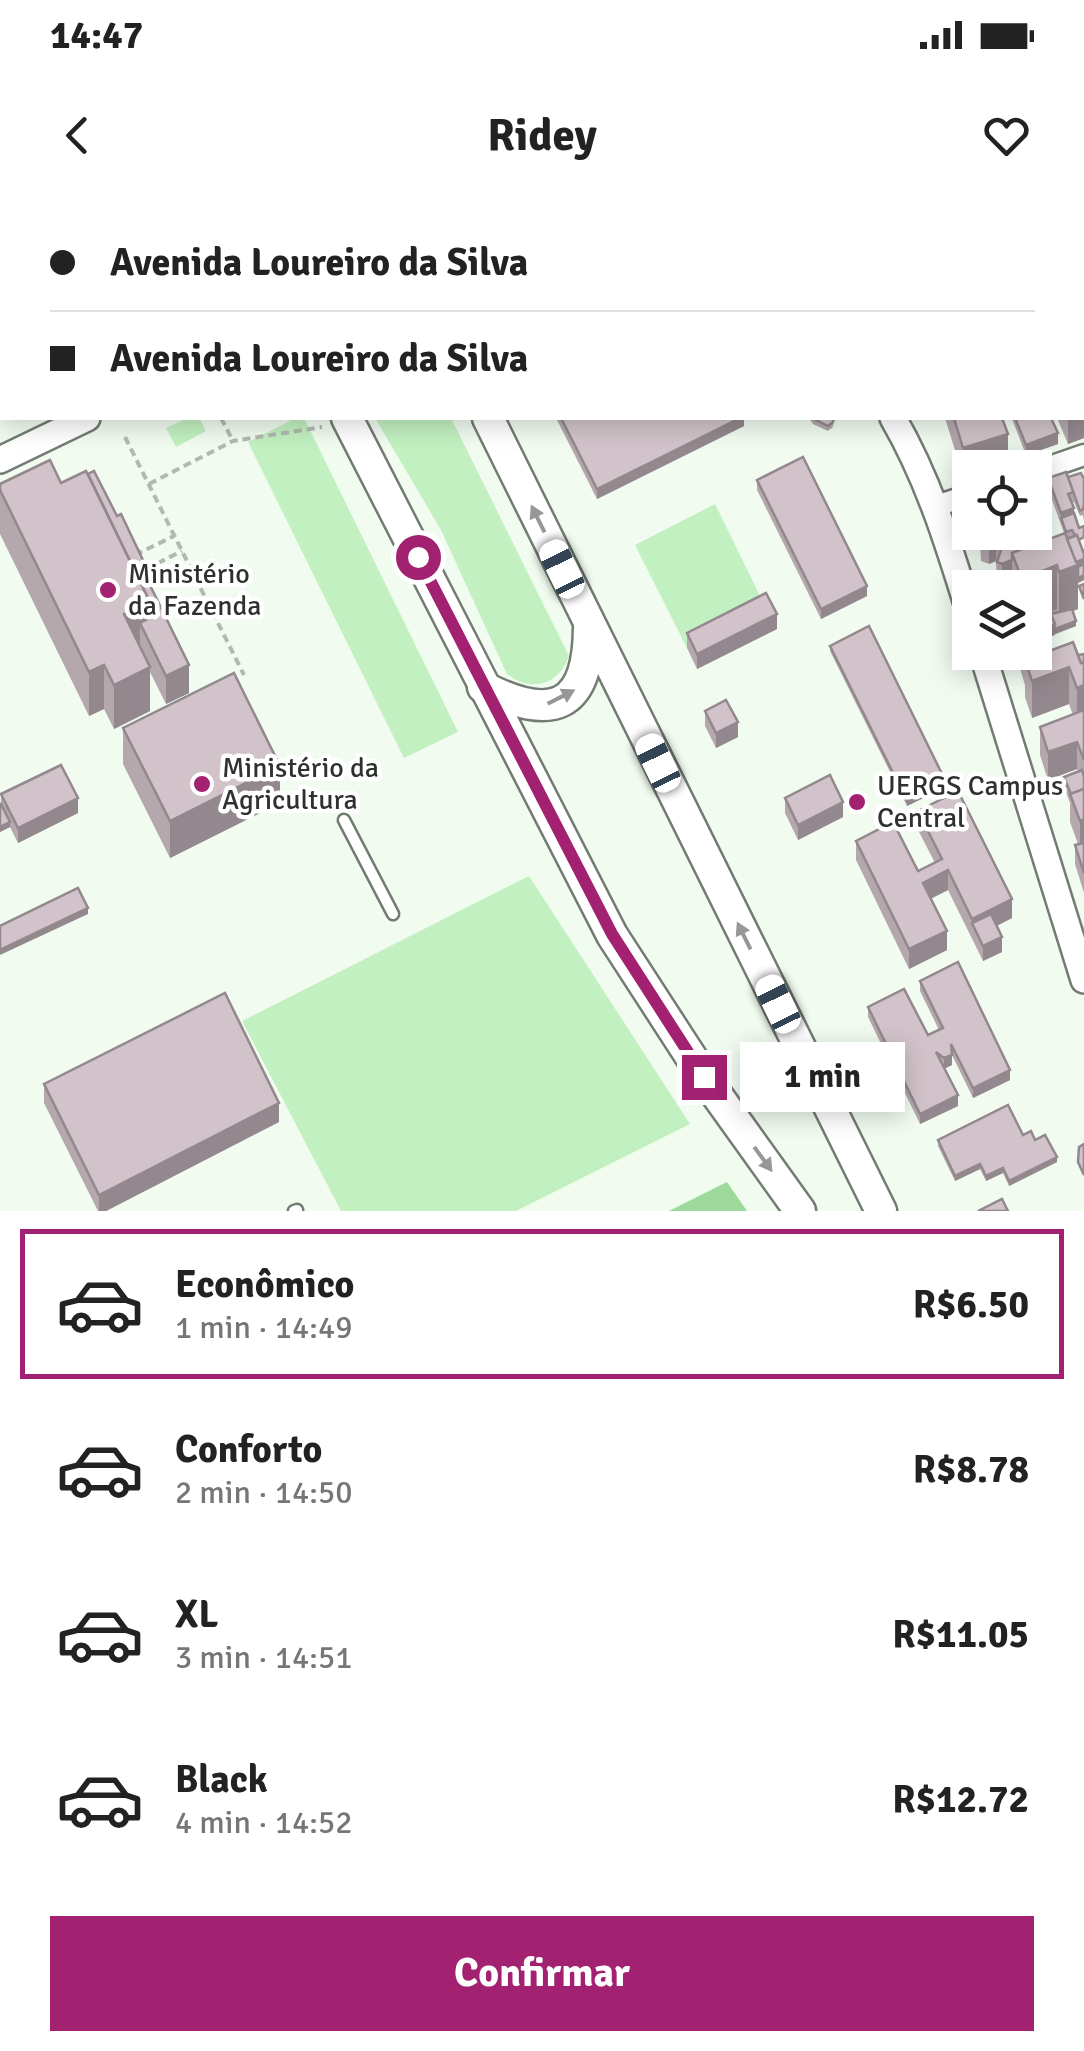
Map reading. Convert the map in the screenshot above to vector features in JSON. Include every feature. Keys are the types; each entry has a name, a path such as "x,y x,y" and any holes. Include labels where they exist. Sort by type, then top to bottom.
{"main road":[{"path":"348,420 612,934 704,1077 800,1211"},
{"path":"489,420 881,1211"},
{"path":"482,686 528,705 563,700 576,690 585,675 590,625"}],"street":[{"path":"0,460 83,420"},
{"path":"894,420 936,506 956,570"},
{"path":"1052,466 1084,455"},
{"path":"936,506 952,501"},
{"path":"988,670 1084,980"}],"lane":[{"path":"344,820 393,914"}],"path":[{"path":"222,420 233,441"},
{"path":"149,484 233,441 330,426 326,420"},
{"path":"125,437 244,676"},
{"path":"131,537 139,553 174,536"},
{"path":"136,573 182,551"}],"green space":[{"path":"183,420 200,420 206,431 176,447 166,428"},
{"path":"292,420 305,420 458,732 404,758 248,442"},
{"path":"376,420 452,420 569,656 558,674 535,684 507,674 441,530"},
{"path":"715,504 766,608 687,648 635,545"},
{"path":"529,876 690,1124 516,1211 341,1211 242,1021"},
{"path":"727,1182 747,1211 669,1211"}],"building":[{"path":"562,420 736,420 597,489"},
{"path":"955,420 1003,420 1008,434 963,448"},
{"path":"1016,420 1052,420 1058,433 1026,445"},
{"path":"803,457 867,586 821,609 757,480"},
{"path":"50,460 61,483 86,471 150,602 124,614 150,667 114,685 104,665 89,672 0,490 0,484"},
{"path":"94,471 117,516 121,514 189,665 166,676 140,623 150,618 150,602 88,474"},
{"path":"1066,472 1074,492 1068,494 1074,508 1061,513 1052,477"},
{"path":"1081,473 1084,504 1080,511 1068,477"},
{"path":"1074,513 1079,528 1084,526 1084,537 1078,540 1072,530 1066,532 1061,518"},
{"path":"1065,533 1078,565 1059,572 1057,565 1045,570 1018,570 1012,553 1052,550 1052,538"},
{"path":"1077,535 1084,559 1076,562 1067,539"},
{"path":"1001,550 1020,550 1012,553 1012,560 997,562"},
{"path":"1084,564 1084,575 1078,578 1078,567"},
{"path":"766,593 777,614 697,654 687,633"},
{"path":"1072,609 1076,621 1055,629 1052,614"},
{"path":"869,626 946,782 907,801 830,646"},
{"path":"1073,642 1081,663 1084,662 1084,685 1077,688 1069,667 1032,681 1028,670 1052,670 1052,650"},
{"path":"234,673 280,766 170,821 123,728"},
{"path":"726,700 738,722 716,733 705,711"},
{"path":"1084,710 1084,760 1077,742 1048,752 1040,727"},
{"path":"61,765 78,798 18,828 1,794"},
{"path":"1082,770 1084,789 1071,794 1064,777"},
{"path":"830,775 843,802 798,825 785,798"},
{"path":"1084,789 1084,819 1080,821 1070,794"},
{"path":"958,791 1012,899 972,919 948,870 923,883 947,931 909,949 856,841 893,822 918,871 942,859 918,811"},
{"path":"0,805 10,822 0,827"},
{"path":"1084,843 1084,873 1075,845"},
{"path":"78,888 88,908 0,950 0,926"},
{"path":"991,914 1002,937 983,946 972,923"},
{"path":"958,962 1010,1070 973,1088 951,1044 952,1055 944,1058 936,1052 958,1095 920,1114 868,1007 904,989 928,1035 943,1028 920,981"},
{"path":"225,993 279,1103 99,1195 44,1084"},
{"path":"1008,1105 1023,1135 1031,1131 1035,1140 1045,1135 1057,1157 1009,1181 1003,1168 986,1176 980,1164 955,1176 938,1140"},
{"path":"1084,1144 1084,1175 1078,1162 1079,1147"},
{"path":"1002,1199 1008,1211 978,1211"}],"place":[{"name":"Ministério da Fazenda","path":"108,590"},
{"name":"Ministério da Agricultura","path":"202,784"},
{"name":"UERGS Campus Central","path":"857,802"}],"route":[{"path":"418,557 612,934 704,1077"}]}
